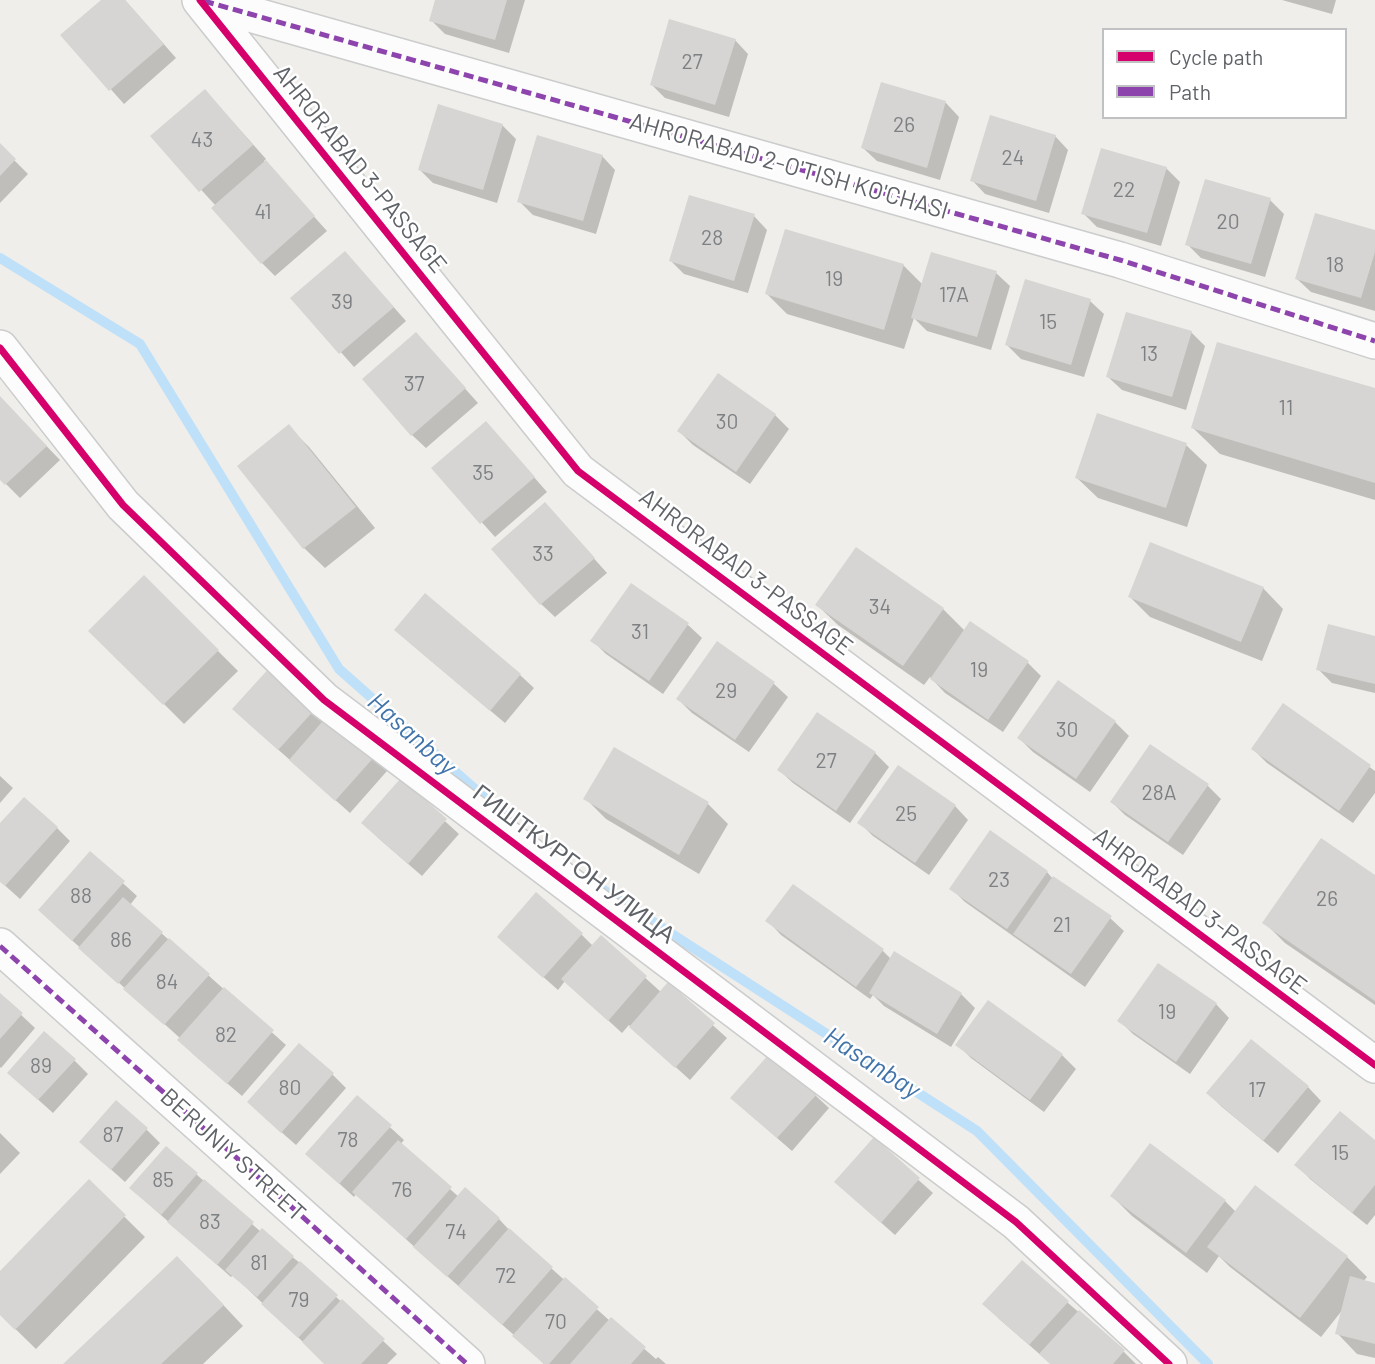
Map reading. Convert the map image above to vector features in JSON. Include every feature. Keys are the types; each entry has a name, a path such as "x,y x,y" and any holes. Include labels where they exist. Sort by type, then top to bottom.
{"street":[{"name":"AHRORABAD 2-O'TISH KO'CHASI","path":"200,0 1120,260 1375,341"},
{"name":"AHRORABAD 3-PASSAGE","path":"200,0 578,471 1375,1065"},
{"name":"ГИШТКУРГОН УЛИЦА","path":"0,348 123,505 324,700 1016,1222 1169,1364"},
{"name":"BERUNIY STREET","path":"0,946 467,1364"}],"building":[{"path":"101,0 125,0 164,44 109,91 60,35"},
{"path":"435,0 507,0 495,40 429,21"},
{"path":"669,19 736,39 715,105 650,85"},
{"path":"881,82 946,101 927,168 861,148"},
{"path":"205,89 253,145 199,192 150,136"},
{"path":"438,104 503,124 483,190 418,170"},
{"path":"990,115 1056,135 1036,201 970,181"},
{"path":"537,135 603,155 583,221 517,202"},
{"path":"0,143 16,159 0,176"},
{"path":"1101,148 1167,167 1147,233 1081,214"},
{"path":"266,160 315,216 261,264 211,208"},
{"path":"1205,179 1271,198 1251,264 1185,245"},
{"path":"689,195 755,214 734,281 669,261"},
{"path":"1315,213 1375,230 1375,252 1361,298 1295,279"},
{"path":"785,229 904,264 884,330 765,294"},
{"path":"345,251 394,307 339,354 290,298"},
{"path":"931,252 997,271 977,337 911,318"},
{"path":"1025,279 1091,299 1071,365 1005,345"},
{"path":"1126,312 1192,331 1172,397 1106,377"},
{"path":"416,332 466,388 411,436 362,379"},
{"path":"1217,342 1375,388 1375,483 1191,428"},
{"path":"718,373 776,414 736,472 677,431"},
{"path":"0,396 47,446 5,485 0,480"},
{"path":"1097,413 1187,443 1166,508 1075,478"},
{"path":"486,421 535,477 480,524 431,468"},
{"path":"289,424 356,507 303,549 237,466"},
{"path":"545,502 595,558 540,605 491,549"},
{"path":"1150,542 1264,587 1241,642 1128,597"},
{"path":"856,547 944,608 903,666 815,605"},
{"path":"144,575 219,650 163,705 88,631"},
{"path":"631,583 689,623 649,681 590,641"},
{"path":"425,593 521,674 490,711 394,630"},
{"path":"970,621 1029,661 988,720 930,679"},
{"path":"1328,624 1375,636 1375,684 1316,670"},
{"path":"717,641 775,682 735,740 676,699"},
{"path":"272,665 318,706 278,750 232,709"},
{"path":"1058,680 1116,721 1076,779 1017,738"},
{"path":"1283,703 1371,765 1339,811 1251,749"},
{"path":"817,712 876,752 836,811 777,770"},
{"path":"328,715 375,756 335,801 289,760"},
{"path":"1150,744 1209,784 1168,842 1110,802"},
{"path":"614,747 709,802 679,855 583,799"},
{"path":"898,765 956,805 915,863 857,823"},
{"path":"401,778 447,819 408,864 361,823"},
{"path":"24,797 58,827 5,886 0,882 0,823"},
{"path":"990,830 1048,871 1007,929 949,889"},
{"path":"1321,838 1375,875 1375,1001 1262,923"},
{"path":"90,851 125,881 72,941 38,910"},
{"path":"1053,876 1112,916 1071,974 1013,934"},
{"path":"793,884 884,949 856,987 765,921"},
{"path":"536,892 583,933 543,978 497,937"},
{"path":"123,897 163,932 118,984 78,948"},
{"path":"601,935 647,976 608,1021 561,979"},
{"path":"169,938 210,974 164,1025 123,989"},
{"path":"894,951 962,993 937,1034 869,993"},
{"path":"1158,963 1217,1003 1176,1062 1117,1021"},
{"path":"668,982 715,1023 675,1068 629,1027"},
{"path":"224,987 274,1030 227,1084 177,1040"},
{"path":"0,993 23,1013 0,1039"},
{"path":"988,1000 1063,1054 1030,1100 955,1045"},
{"path":"44,1031 76,1059 38,1100 7,1073"},
{"path":"1251,1039 1309,1086 1263,1141 1206,1093"},
{"path":"299,1043 334,1073 281,1133 247,1102"},
{"path":"770,1053 817,1094 777,1138 730,1098"},
{"path":"357,1095 392,1125 339,1184 305,1154"},
{"path":"116,1100 148,1128 111,1170 79,1142"},
{"path":"1340,1111 1375,1140 1375,1185 1352,1213 1294,1165"},
{"path":"874,1137 920,1178 881,1223 834,1182"},
{"path":"398,1140 452,1187 406,1239 352,1192"},
{"path":"1150,1143 1226,1200 1186,1253 1110,1196"},
{"path":"166,1146 198,1173 161,1215 129,1188"},
{"path":"89,1179 126,1215 15,1330 0,1315 0,1271"},
{"path":"204,1179 254,1222 217,1265 167,1222"},
{"path":"1255,1185 1348,1256 1300,1318 1207,1247"},
{"path":"465,1187 500,1218 447,1277 413,1247"},
{"path":"262,1228 294,1256 257,1297 225,1270"},
{"path":"509,1228 553,1267 502,1325 458,1286"},
{"path":"177,1256 224,1305 161,1364 63,1364"},
{"path":"1022,1260 1069,1301 1029,1345 982,1304"},
{"path":"300,1261 338,1295 298,1338 261,1304"},
{"path":"1350,1276 1375,1283 1375,1344 1335,1334"},
{"path":"565,1277 599,1307 549,1364 544,1364 512,1336"},
{"path":"342,1299 385,1339 361,1364 324,1364 302,1342"},
{"path":"1079,1310 1125,1350 1113,1364 1050,1364 1039,1354"},
{"path":"611,1317 646,1347 631,1364 570,1364"}],"waterway":[{"name":"Hasanbay","path":"0,258 140,344 339,669 503,814"},
{"name":"Hasanbay","path":"602,889 977,1131 1208,1364"}],"marked path":[{"path":"204,1 1120,260 1375,341"},
{"path":"0,946 467,1364"}],"cycle path":[{"path":"200,0 578,471 1375,1065"},
{"path":"0,348 123,505 324,700 1016,1222 1169,1364"}]}
